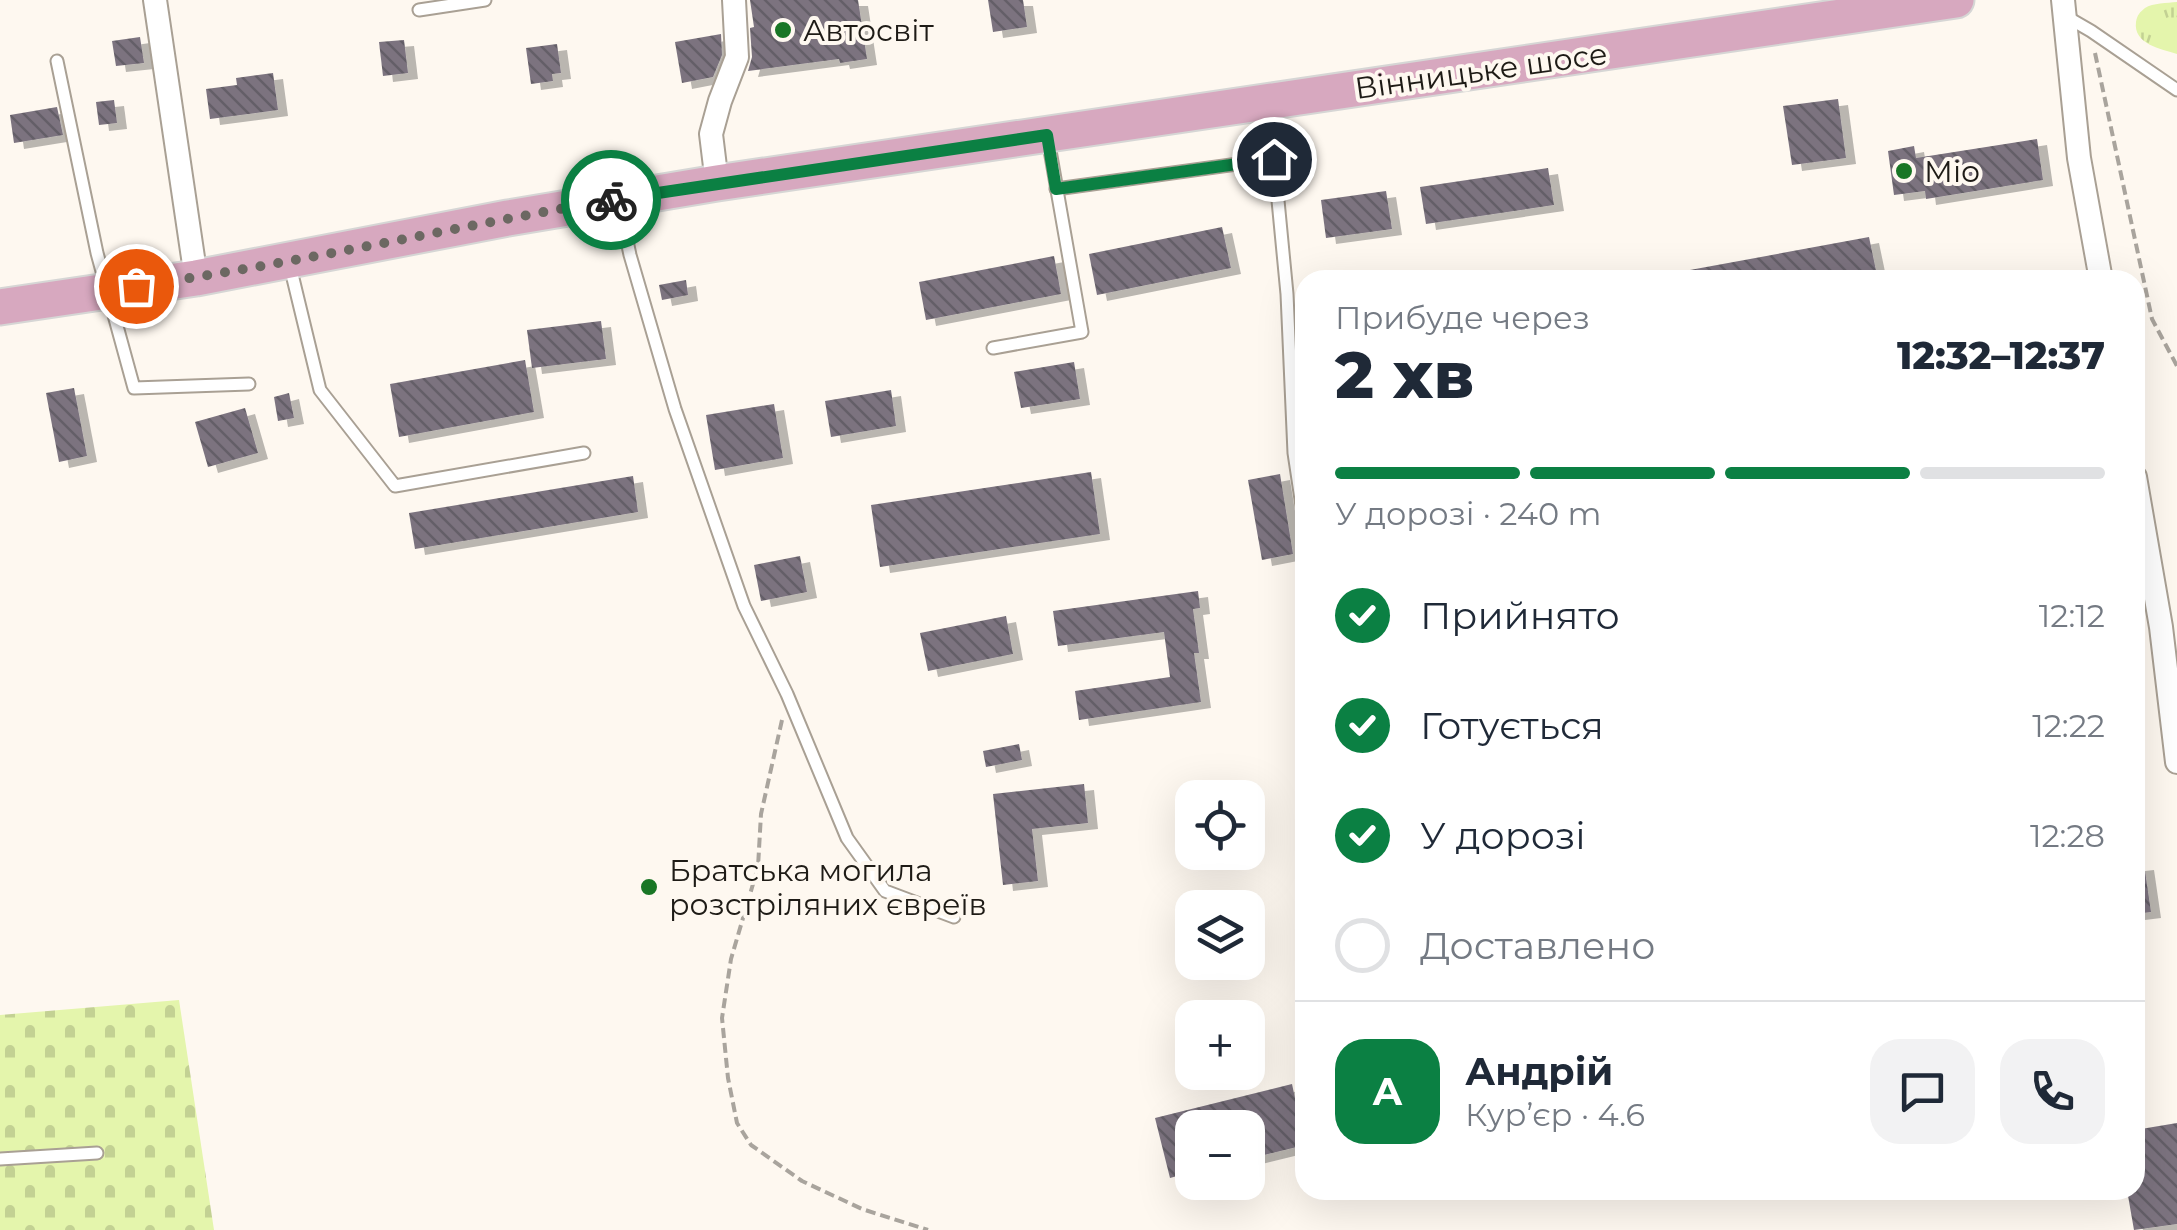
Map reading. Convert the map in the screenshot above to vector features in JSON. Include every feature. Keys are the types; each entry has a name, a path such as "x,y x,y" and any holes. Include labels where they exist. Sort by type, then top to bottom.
{"main road":[{"name":"Вінницьке шосе","path":"0,307 196,278 508,218 717,183 1956,0"}],"street":[{"path":"156,0 196,278"},
{"path":"717,183 711,134 738,57 734,0"},
{"path":"2064,8 2079,158 2098,270"},
{"path":"2145,535 2177,762"}],"lane":[{"path":"419,10 485,0"},
{"path":"2064,8 2177,90"},
{"path":"57,61 74,152 134,388 249,384"},
{"path":"993,348 1082,332 1047,135"},
{"path":"1056,189 1274,159 1295,460"},
{"path":"619,199 630,255 682,427 744,606 787,694 847,838 884,891 954,917"},
{"path":"288,260 320,390 395,486 584,453"},
{"path":"0,1159 97,1153"}],"path":[{"path":"2091,31 2142,270"},
{"path":"2145,286 2152,319 2177,366"},
{"path":"787,694 762,814 758,866 731,959 722,1018 736,1123 751,1145 802,1182 862,1209 928,1230"}],"green space":[{"path":"2177,2 2177,54 2143,40 2136,22 2148,6"},
{"path":"179,1000 214,1230 0,1230 0,1015"}],"building":[{"path":"750,0 858,0 867,59 748,71 752,57 750,28 754,27"},
{"path":"988,0 1023,0 1027,27 993,32"},
{"path":"721,34 722,55 713,77 682,83 675,42"},
{"path":"140,37 144,63 116,66 112,41"},
{"path":"404,40 408,73 383,76 379,42"},
{"path":"557,44 561,73 552,74 553,81 531,84 526,48"},
{"path":"273,73 278,110 210,119 206,89 237,85 236,78"},
{"path":"1838,99 1846,158 1792,165 1783,106"},
{"path":"114,100 117,123 99,125 96,102"},
{"path":"57,107 63,135 14,143 10,115"},
{"path":"2037,139 2043,180 1926,199 1925,191 1894,195 1888,151 1914,146 1916,158"},
{"path":"1548,168 1554,205 1426,224 1420,187"},
{"path":"1386,191 1392,229 1326,238 1321,200"},
{"path":"1222,227 1231,268 1097,295 1089,254"},
{"path":"1869,237 1876,270 1690,270"},
{"path":"1054,256 1061,294 926,320 919,282"},
{"path":"686,280 688,295 662,300 659,285"},
{"path":"601,321 606,359 532,368 527,330"},
{"path":"525,360 534,412 399,437 390,384"},
{"path":"1074,362 1080,399 1021,408 1014,372"},
{"path":"74,388 87,456 59,462 46,393"},
{"path":"891,390 896,426 831,437 825,401"},
{"path":"289,393 294,418 278,421 274,397"},
{"path":"774,404 783,458 715,470 706,415"},
{"path":"245,408 258,453 208,467 195,422"},
{"path":"1091,472 1100,534 880,567 871,505"},
{"path":"1280,474 1293,554 1262,560 1248,480"},
{"path":"633,476 638,512 415,549 409,513"},
{"path":"800,556 807,592 761,601 754,565"},
{"path":"1198,591 1200,608 1193,609 1199,653 1194,653 1201,702 1079,720 1075,691 1170,677 1164,632 1058,646 1053,611"},
{"path":"1006,616 1013,654 928,671 920,633"},
{"path":"1019,744 1022,760 986,767 983,751"},
{"path":"1084,784 1088,823 1032,829 1038,881 1003,885 993,794"},
{"path":"2145,871 2151,912 2145,913"},
{"path":"1292,1084 1295,1147 1265,1155 1265,1110 1187,1110"},
{"path":"1175,1113 1175,1177 1170,1178 1155,1118"},
{"path":"2177,1123 2177,1224 2134,1230 2129,1200 2145,1200 2145,1128"}],"way so far":[{"path":"136,286 611,200"}],"place":[{"name":"Автосвіт","path":"783,30"},
{"name":"Міо","path":"1904,171"},
{"name":"Братська могила розстріляних євреїв","path":"649,887"}],"route":[{"path":"611,200 1047,135 1056,189 1274,159"}]}
